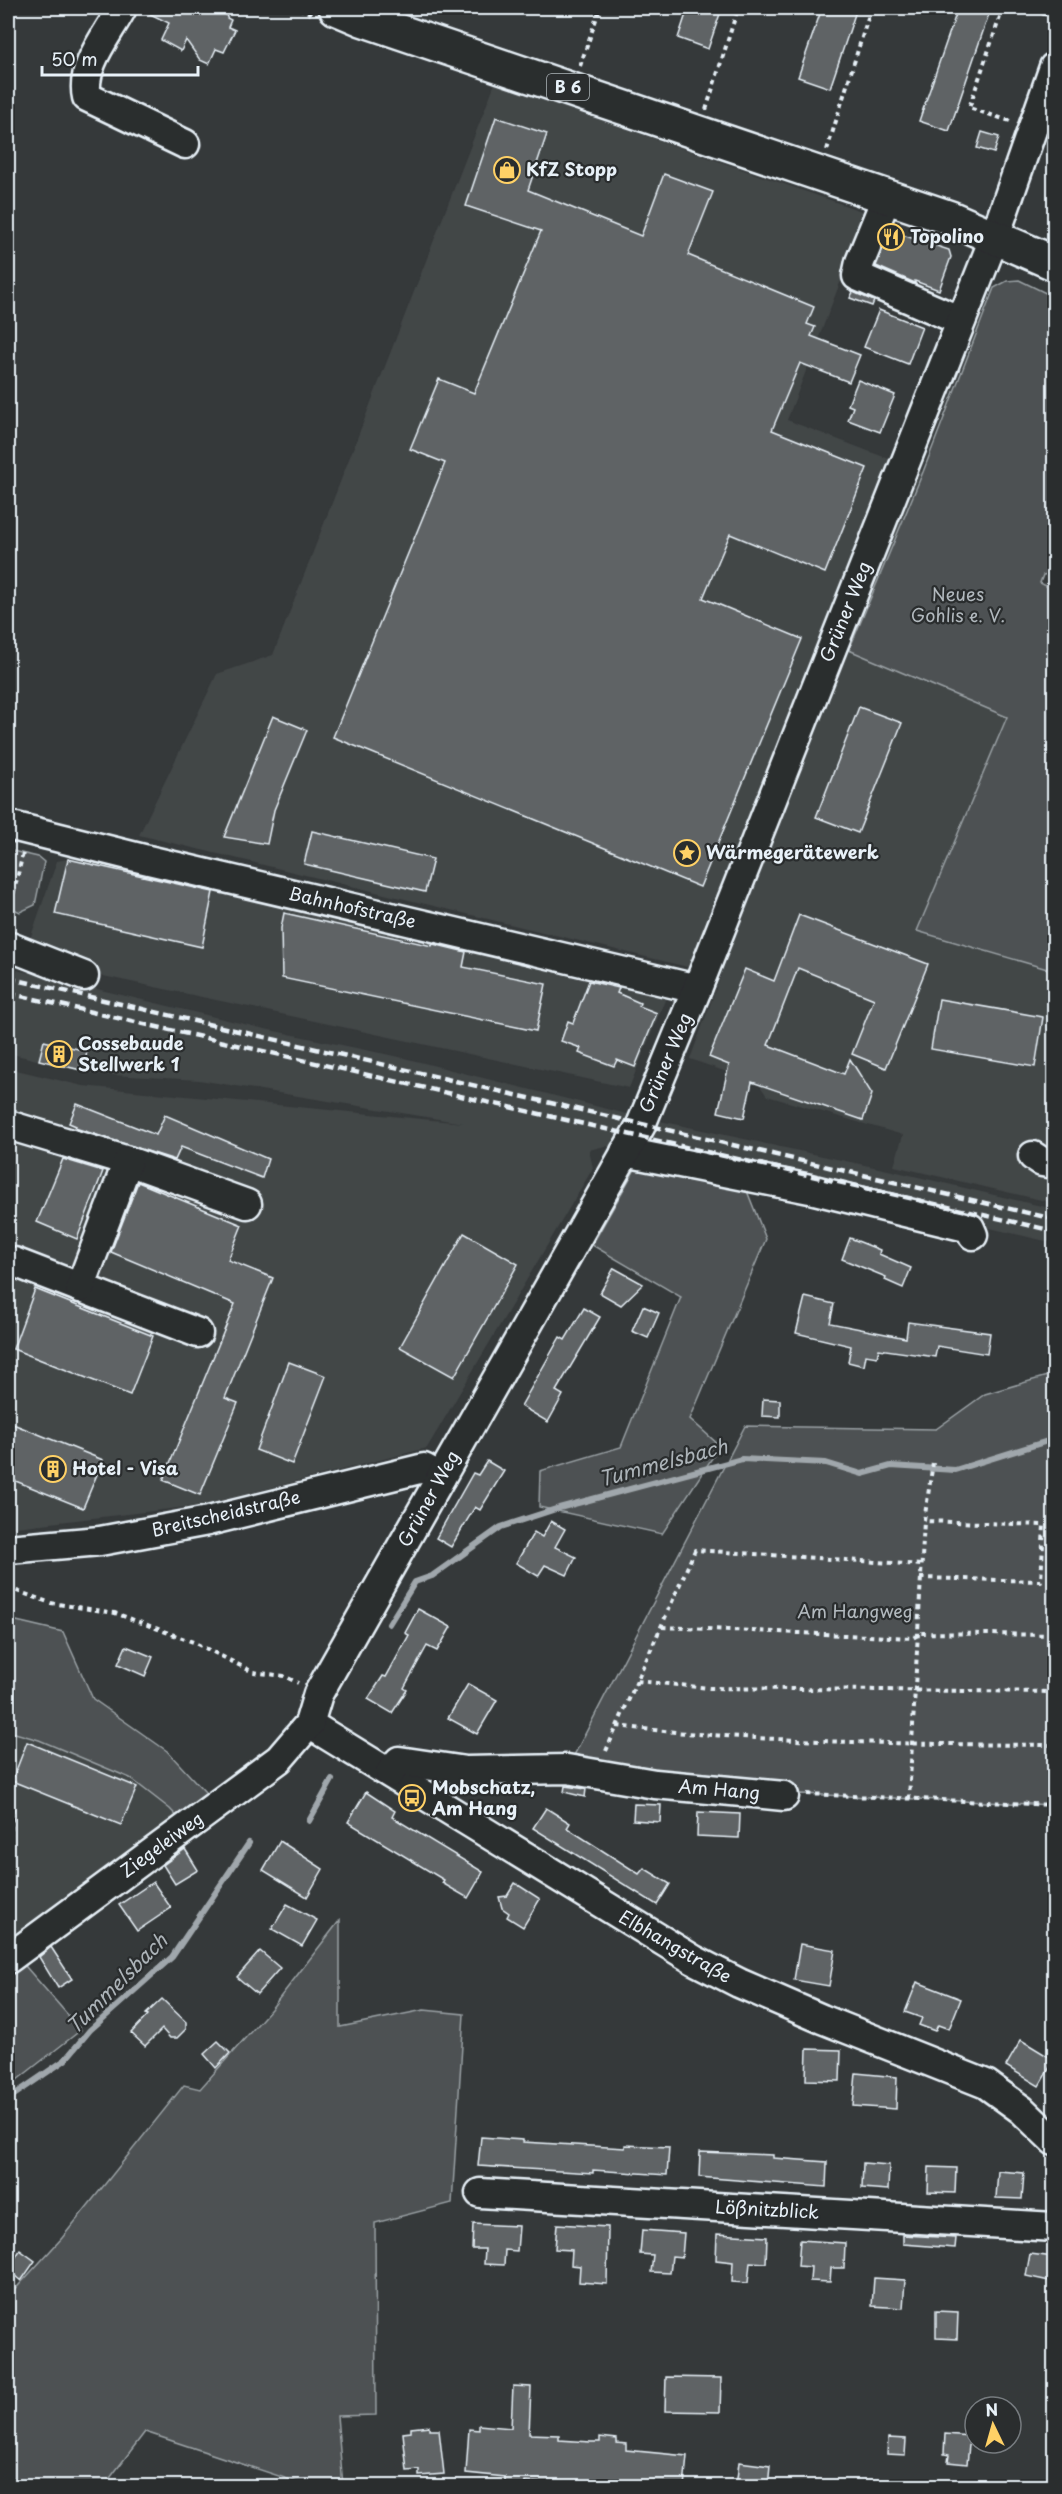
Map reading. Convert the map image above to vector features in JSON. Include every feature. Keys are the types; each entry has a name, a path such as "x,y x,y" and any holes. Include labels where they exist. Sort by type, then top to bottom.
{"main road":[{"name":"B 6","path":"336,8 362,19 887,196 995,236 1054,263"}],"street":[{"path":"122,8 87,72 84,85 87,98 185,144"},
{"name":"Grüner Weg","path":"309,1724 318,1694 640,1125 697,989 995,236 1054,67"},
{"path":"887,196 860,262 857,276 961,321"},
{"name":"Bahnhofstraße","path":"8,825 155,862 697,989"},
{"path":"8,946 84,976"},
{"path":"8,1125 128,1161 247,1204"},
{"path":"625,1152 822,1191 970,1228 974,1235"},
{"path":"80,1288 128,1161"},
{"path":"10,1267 80,1288 198,1333"},
{"name":"Breitscheidstraße","path":"8,1550 100,1540 207,1521 424,1468 441,1477"},
{"name":"Elbhangstraße","path":"309,1724 647,1932 739,1983 986,2084 1022,2110 1054,2141"},
{"name":"Ziegeleiweg","path":"8,1959 279,1759 309,1724"},
{"name":"Am Hang","path":"390,1773 399,1761 466,1771 567,1768 655,1784 784,1796"},
{"name":"Lößnitzblick","path":"480,2193 1054,2227"}],"path":[{"path":"577,74 600,8"},
{"path":"704,115 738,8"},
{"path":"824,157 871,8"},
{"path":"1003,8 969,108 1033,129"},
{"path":"1025,8 1054,17"},
{"path":"8,910 23,854"},
{"path":"909,1799 924,1521 933,1463"},
{"path":"921,1578 1041,1581 1044,1525 924,1521"},
{"path":"596,1774 695,1550 921,1565"},
{"path":"8,1588 51,1603 115,1613 193,1642 253,1672 284,1676 318,1694"},
{"path":"662,1627 913,1638 921,1634 1054,1635"},
{"path":"637,1681 709,1688 1054,1692"},
{"path":"617,1726 701,1736 912,1744 1054,1745"},
{"name":"Am Hang","path":"784,1796 800,1794 1054,1805"},
{"path":"8,1857 13,1806"}],"shaded area":[{"path":"495,83 867,213 787,420 923,472 849,650 1007,717 917,931 1054,972 1054,1203 894,1166 903,1135 767,1096 758,1083 690,1059 721,975 139,835 217,674 273,655"},
{"path":"68,859 435,935 668,993 629,1088 103,976 29,942 57,861"},
{"path":"8,968 265,1029 404,1058 623,1113 897,1172 1054,1209 1054,1243 693,1159 605,1146 589,1150 593,1168 427,1448 204,1505 8,1528 8,1068 83,1086 463,1123 199,1080 94,1074 8,1053"},
{"path":"8,1731 39,1740 130,1778 170,1809 187,1827 8,1959"}],"green space":[{"name":"Neues Gohlis e. V.","path":"1019,280 1054,297 1054,573 1043,575 1040,583 1054,590 1054,971 917,931 1007,717 849,650 923,472 994,288 1007,281"},
{"path":"8,850 38,857 44,862 35,905 20,912 8,906"},
{"path":"637,1166 745,1186 766,1239 690,1419 720,1446 662,1534 539,1507 540,1471 621,1447 681,1297 592,1245"},
{"name":"Am Hangweg","path":"1054,1374 1054,1805 801,1794 784,1796 567,1769 745,1426 936,1429 985,1394"},
{"path":"8,1619 63,1632 93,1699 167,1751 217,1805 187,1827 170,1809 130,1778 39,1740 8,1731"},
{"path":"340,1920 340,2027 424,2010 464,2014 452,2203 375,2223 376,2415 337,2416 343,2486 309,2486 145,2432 104,2486 8,2486 8,2297 62,2238 184,2085 200,2089 271,2009"},
{"path":"19,1959 81,2030 8,2087 8,1968"}],"building":[{"path":"138,8 225,8 227,18 231,20 228,27 235,30 224,52 216,49 209,64 200,60 186,40 181,51 161,40 169,23"},
{"path":"688,8 722,8 708,49 678,38"},
{"path":"822,8 857,8 830,88 798,77"},
{"path":"958,8 991,8 949,131 919,121"},
{"path":"496,117 547,134 528,190 641,236 664,174 713,192 688,255 814,307 807,324 815,327 811,336 860,355 849,382 800,363 772,430 867,468 825,573 730,534 703,598 802,639 700,887 333,737 445,463 410,449 439,379 474,393 541,231 466,206"},
{"path":"982,132 999,137 994,153 977,148"},
{"path":"890,231 949,250 951,257 939,290 915,281 915,283 876,266"},
{"path":"853,292 874,301 872,306 850,298"},
{"path":"879,310 922,327 908,364 864,347"},
{"path":"858,380 895,395 880,432 848,420 853,407 848,405"},
{"path":"859,707 902,723 858,833 816,817"},
{"path":"273,716 307,730 274,810 267,844 224,837"},
{"path":"312,831 433,859 425,892 304,864"},
{"path":"68,859 213,892 202,947 55,914"},
{"path":"284,913 466,952 463,967 546,984 536,1031 282,978 281,928"},
{"path":"799,915 928,964 886,1068 852,1054 874,999 798,968 768,1045 844,1074 850,1059 872,1094 863,1120 752,1082 744,1118 718,1112 729,1065 709,1057 745,969 774,981"},
{"path":"589,981 619,988 617,993 657,1013 635,1067 617,1060 614,1066 579,1053 581,1048 561,1041 568,1021 573,1023"},
{"path":"939,999 1043,1017 1035,1067 931,1049"},
{"name":"Cossebaude Stellwerk 1","path":"44,1041 87,1051 84,1067 82,1066 81,1070 39,1060"},
{"path":"77,1104 156,1135 165,1115 268,1159 262,1178 181,1147 175,1160 75,1128 76,1126 69,1123"},
{"path":"63,1159 103,1171 77,1239 37,1222"},
{"path":"138,1182 242,1225 228,1260 273,1278 225,1398 238,1403 200,1495 163,1480 235,1304 111,1252"},
{"path":"464,1233 518,1264 454,1377 400,1347"},
{"path":"850,1238 880,1250 879,1254 911,1268 903,1288 885,1280 886,1277 842,1259"},
{"path":"614,1268 643,1284 621,1305 600,1293"},
{"path":"35,1289 153,1336 130,1395 13,1349"},
{"path":"805,1297 834,1304 830,1323 906,1338 908,1322 990,1333 987,1354 937,1346 935,1357 879,1349 877,1357 866,1355 864,1366 848,1362 851,1346 796,1333"},
{"path":"643,1306 659,1313 648,1338 632,1331"},
{"path":"584,1308 600,1317 556,1391 563,1395 548,1422 521,1406 560,1337 565,1340"},
{"path":"289,1362 326,1376 292,1464 256,1450"},
{"path":"763,1399 780,1400 780,1417 762,1416"},
{"name":"Hotel - Visa","path":"8,1422 103,1460 83,1508 8,1478"},
{"path":"487,1461 504,1471 480,1510 475,1507 451,1547 436,1538 473,1473 478,1475"},
{"path":"551,1521 565,1529 555,1547 576,1557 567,1575 545,1565 538,1576 516,1563 534,1532 542,1537"},
{"path":"418,1609 451,1627 437,1651 427,1646 404,1688 407,1690 392,1713 368,1699 383,1676 386,1677 409,1635 405,1633"},
{"path":"126,1646 153,1657 145,1676 118,1664"},
{"path":"468,1684 497,1700 477,1734 448,1718"},
{"path":"27,1742 137,1787 121,1825 12,1781"},
{"path":"565,1786 586,1789 585,1797 564,1792"},
{"path":"366,1792 395,1811 392,1817 483,1872 468,1898 442,1883 444,1880 348,1822"},
{"path":"634,1804 661,1805 660,1822 633,1820"},
{"path":"546,1808 570,1823 567,1828 639,1874 644,1868 670,1884 657,1905 533,1828"},
{"path":"698,1812 740,1814 739,1838 697,1836"},
{"path":"280,1841 323,1869 307,1897 263,1870"},
{"path":"185,1849 198,1870 175,1884 163,1865"},
{"path":"153,1882 171,1908 137,1931 119,1905"},
{"path":"515,1883 540,1899 523,1927 507,1917 509,1913 502,1908 499,1897 507,1896"},
{"path":"287,1904 317,1920 302,1946 272,1929"},
{"path":"800,1944 835,1950 829,1986 794,1980"},
{"path":"51,1947 72,1979 58,1988 39,1957"},
{"path":"260,1951 280,1968 257,1994 237,1977"},
{"path":"917,1982 961,1999 949,2029 938,2025 935,2031 919,2025 922,2018 905,2012"},
{"path":"162,1999 186,2022 186,2029 177,2038 170,2038 162,2029 145,2046 131,2033"},
{"path":"1021,2040 1054,2060 1039,2086 1006,2066"},
{"path":"218,2041 230,2053 216,2068 204,2054"},
{"path":"807,2049 841,2050 840,2081 806,2080"},
{"path":"856,2073 897,2077 896,2109 853,2106"},
{"path":"481,2137 625,2148 625,2145 669,2147 667,2175 478,2166"},
{"path":"700,2152 773,2155 773,2158 827,2162 826,2187 699,2177"},
{"path":"863,2163 889,2165 888,2190 862,2188"},
{"path":"929,2167 956,2168 955,2193 928,2192"},
{"path":"998,2171 1024,2173 1022,2199 996,2198"},
{"path":"473,2224 519,2226 517,2251 505,2250 504,2265 484,2264 485,2249 472,2249"},
{"path":"557,2224 608,2227 607,2284 579,2282 580,2266 571,2265 572,2250 555,2249"},
{"path":"642,2230 684,2233 682,2257 672,2256 670,2273 651,2272 653,2255 640,2254"},
{"path":"717,2234 767,2237 766,2263 750,2262 748,2283 732,2282 733,2262 716,2260"},
{"path":"903,2235 956,2238 955,2248 903,2244"},
{"path":"800,2240 845,2243 844,2268 831,2268 830,2282 810,2281 811,2267 798,2266"},
{"path":"20,2250 35,2261 21,2281 8,2270"},
{"path":"1030,2254 1054,2257 1054,2282 1026,2276"},
{"path":"874,2278 905,2280 903,2308 872,2306"},
{"path":"936,2311 958,2312 957,2339 936,2338"},
{"path":"666,2377 721,2378 720,2412 665,2411"},
{"path":"513,2386 531,2387 529,2434 559,2435 559,2440 591,2442 600,2442 600,2437 617,2439 617,2443 626,2444 626,2450 687,2456 684,2487 566,2487 566,2484 525,2482 524,2487 505,2487 505,2477 466,2473 469,2429 479,2430 479,2425 511,2428"},
{"path":"429,2426 429,2430 439,2430 444,2474 419,2476 419,2470 407,2471 403,2433 411,2432 411,2428"},
{"path":"945,2434 963,2435 963,2455 968,2455 967,2464 948,2462 949,2455 944,2454"},
{"path":"888,2438 906,2439 905,2455 887,2454"},
{"path":"739,2462 770,2466 768,2487 736,2487"}],"waterway":[{"name":"Tummelsbach","path":"389,1624 415,1582 432,1576 501,1527 559,1508 742,1459 826,1463 862,1474 891,1466 955,1470 1054,1439"},
{"name":"Tummelsbach","path":"309,1821 332,1780"},
{"name":"Tummelsbach","path":"8,2099 65,2060 90,2030 172,1957 249,1843"}],"railway":[{"path":"8,978 1054,1219"},
{"path":"8,993 1054,1231"}],"place":[{"name":"KfZ Stopp","path":"507,170"},
{"name":"Topolino","path":"891,237"},
{"name":"Wärmegerätewerk","path":"687,853"},
{"name":"Cossebaude Stellwerk 1","path":"59,1054"},
{"name":"Hotel - Visa","path":"53,1469"},
{"name":"Mobschatz, Am Hang","path":"412,1798"}]}
